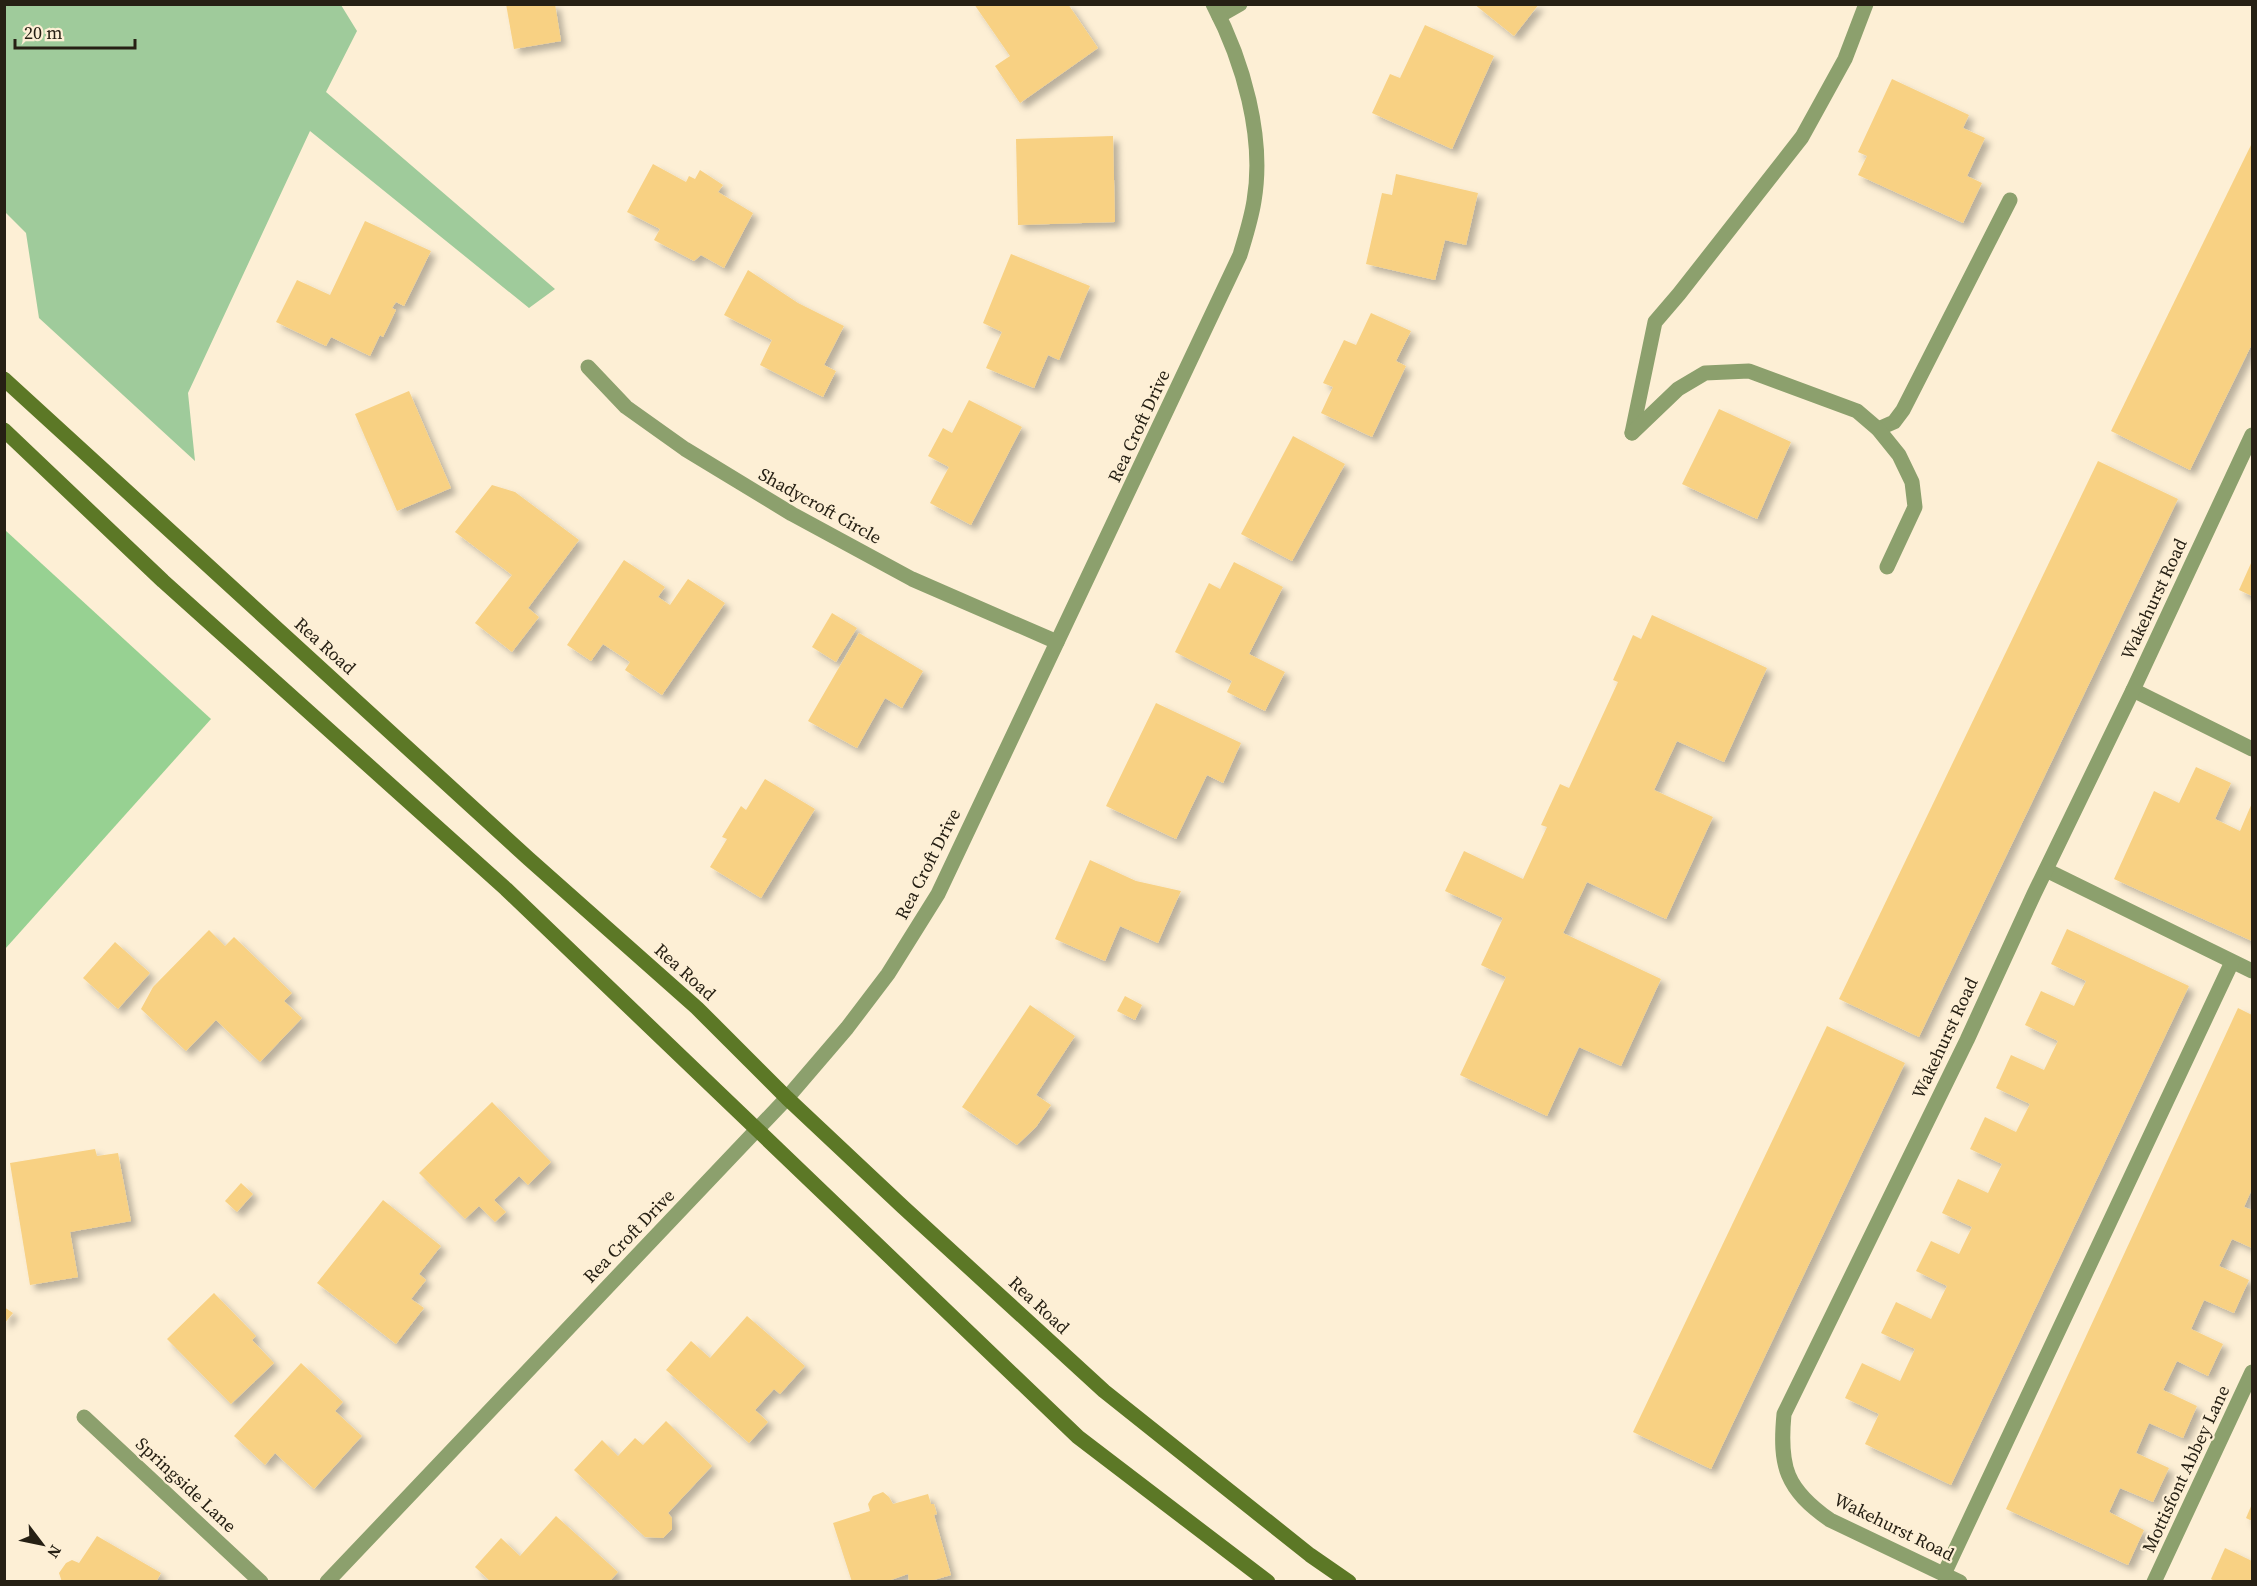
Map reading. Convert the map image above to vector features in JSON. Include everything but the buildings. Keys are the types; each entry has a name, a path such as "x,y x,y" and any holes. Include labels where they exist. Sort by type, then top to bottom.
{"main road":[{"name":"Rea Road","path":"4,379 529,859 697,1008 788,1098 1104,1391 1310,1555 1349,1581"},
{"path":"4,430 163,581 506,889 1078,1437 1268,1581"}],"street":[{"path":"1216,10 1240,4"},
{"path":"1866,4 1845,59 1802,136 1655,322 1632,434 1678,389 1705,372 1749,371 1857,411 1878,429 1899,454 1912,482 1915,507 1887,567"},
{"name":"Rea Croft Drive","path":"327,1581 788,1098 840,1037 888,975 938,894 1160,429 1240,255 1254,201 1256,172 1253,115 1247,87 1216,10"},
{"path":"1878,429 1894,422 1903,410 2010,200"},
{"name":"Shadycroft Circle","path":"588,367 626,407 685,449 792,514 912,579 1057,642"},
{"name":"Wakehurst Road","path":"1960,1581 1830,1520 1811,1506 1796,1491 1786,1468 1782,1441 1784,1414 1967,1040 2253,435"},
{"path":"2133,690 2253,749"},
{"path":"2046,870 2253,971"},
{"path":"1944,1574 2232,962"},
{"name":"Mottisfont Abbey Lane","path":"2154,1581 2253,1372"},
{"name":"Springside Lane","path":"84,1417 261,1581"}],"green space":[{"path":"4,5 341,5 357,31 326,92 555,289 529,308 310,131 188,393 195,461 39,318 26,233 5,212"},
{"path":"5,530 211,719 5,949"}]}
